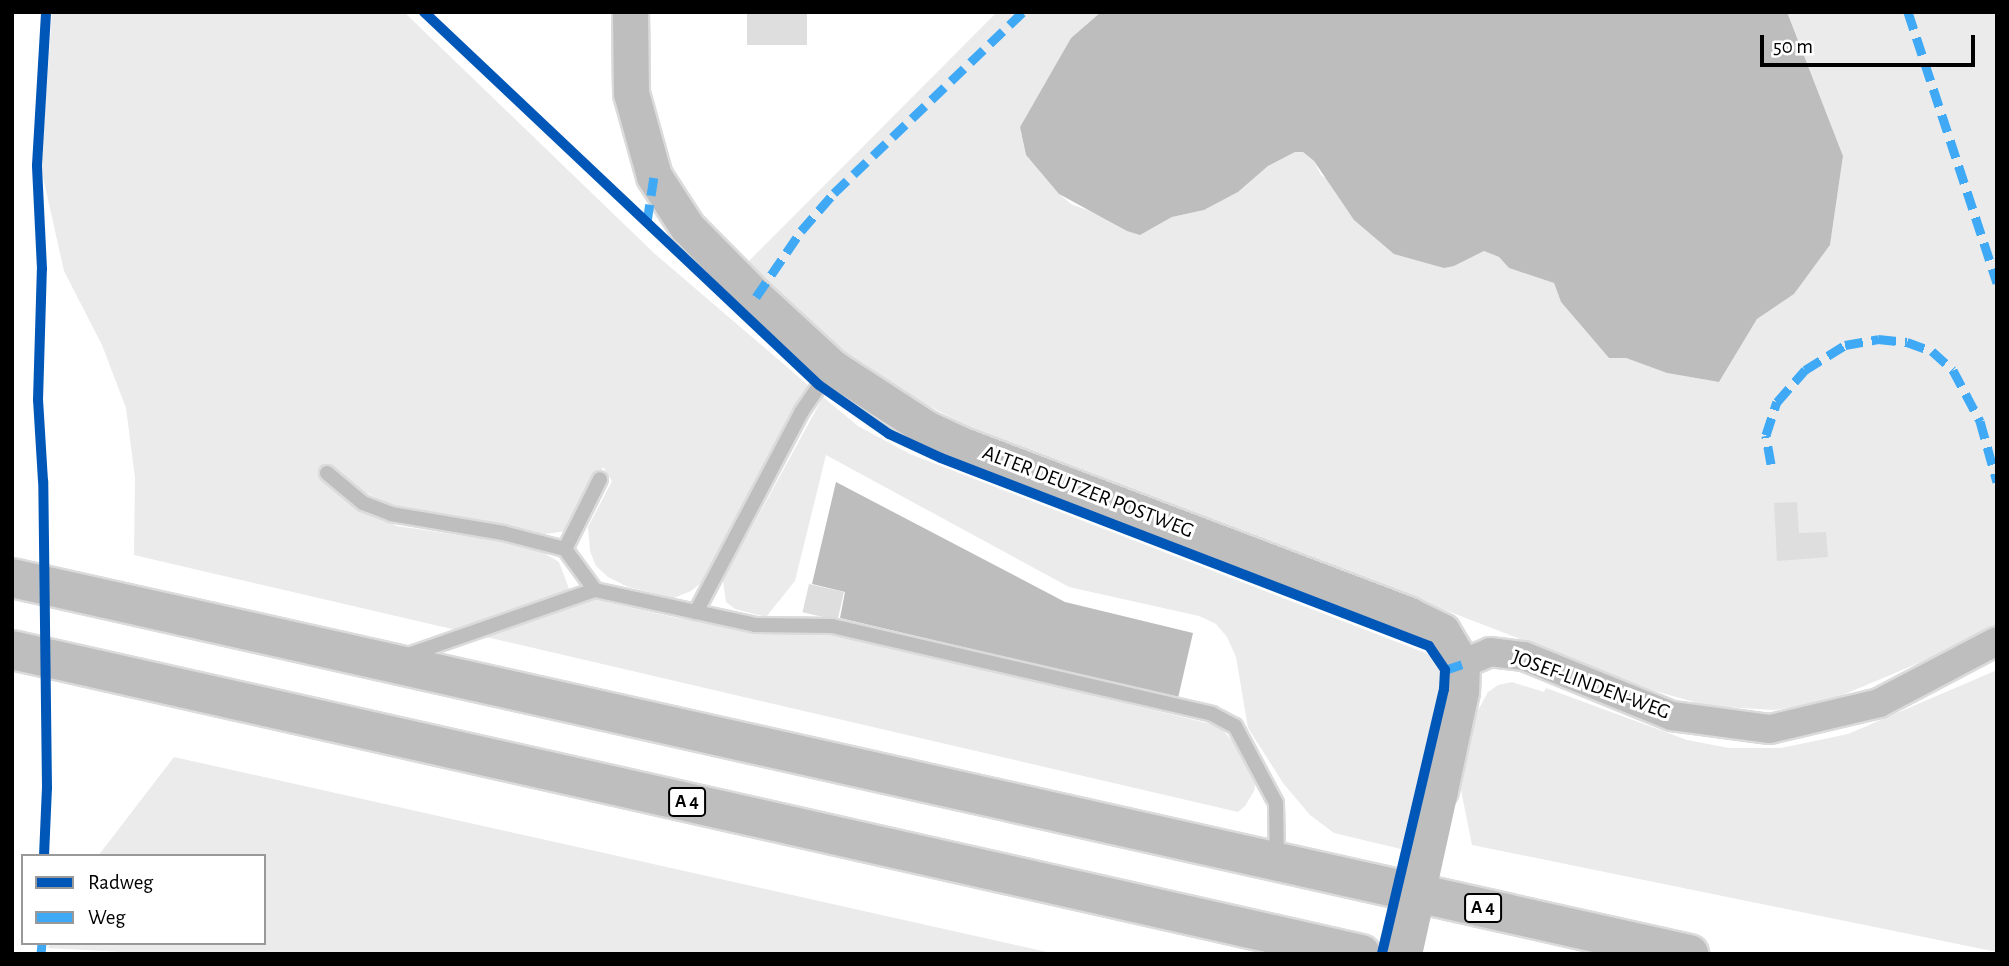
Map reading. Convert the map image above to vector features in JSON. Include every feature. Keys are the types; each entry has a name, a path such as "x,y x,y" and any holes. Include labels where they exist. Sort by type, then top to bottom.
{"highway":[{"name":"A 4","path":"12,578 1689,954"},
{"name":"A 4","path":"12,650 1361,954"}],"street":[{"name":"ALTER DEUTZER POSTWEG","path":"630,12 631,93 654,176 687,227 756,297 832,367 926,428 960,444 1409,615 1442,631 1462,664"},
{"name":"JOSEF-LINDEN-WEG","path":"1462,664 1490,652 1524,656 1671,716 1770,729 1879,703 1997,641"},
{"path":"1404,954 1461,691 1462,664"}],"lane":[{"path":"695,612 802,411 832,367"},
{"path":"327,474 363,503 391,514 503,533 565,549 595,590"},
{"path":"565,549 600,479"},
{"path":"387,662 595,590 755,625 832,626 1212,714 1235,726 1276,803 1277,862"}],"shaded area":[{"path":"52,12 404,12 655,254 808,385 707,578 691,591 674,598 628,587 608,577 596,566 590,551 588,527 612,481 603,467 567,531 545,534 395,507 360,490 331,467 322,479 356,506 397,526 513,543 544,553 559,562 571,594 677,618 777,633 835,633 1219,726 1237,746 1256,781 1254,791 1245,806 1238,812 134,555 135,478 126,408 102,345 64,271 41,168"},
{"path":"997,12 1101,12 1071,38 1020,127 1026,155 1071,204 1103,216 1127,231 1149,230 1172,217 1204,210 1238,192 1268,166 1295,152 1303,152 1314,161 1321,175 1454,266 1484,251 1499,257 1509,268 1554,283 1561,302 1609,358 1626,358 1667,373 1719,382 1757,319 1794,294 1830,245 1843,156 1787,12 1997,12 1997,630 1826,702 1774,710 1708,706 1655,691 965,425 905,393 847,357 747,263"},
{"path":"1101,12 1787,12 1843,156 1830,245 1794,294 1757,319 1719,382 1667,373 1626,358 1609,358 1561,302 1554,283 1509,268 1499,257 1484,251 1444,268 1394,254 1354,220 1314,161 1303,152 1295,152 1268,166 1238,192 1204,210 1172,217 1140,235 1127,231 1059,194 1026,155 1020,127 1071,38"},
{"path":"823,397 858,426 910,454 1428,654 1441,671 1441,683 1401,849 1334,833 1310,815 1283,783 1248,728 1236,657 1227,637 1216,624 1199,616 1069,587 826,455 795,581 766,617 735,609 726,602 723,580"},
{"path":"836,482 1065,602 1193,633 1178,698 840,618 845,592 812,584"},
{"path":"1997,670 1997,952 1472,845 1461,790 1476,714 1488,692 1498,685 1512,682 1544,692 1546,688 1687,740 1729,748 1781,748 1848,734"},
{"path":"174,757 1056,954 159,954 48,948 49,945 266,945 266,854 100,854"}],"building":[{"path":"747,12 807,12 807,45 747,45"},
{"path":"1797,502 1799,533 1826,532 1828,557 1777,561 1774,503"},
{"path":"809,584 844,592 838,620 802,612"}],"marked path":[{"path":"756,297 801,231 834,193 1023,12"},
{"path":"1908,12 1997,283"},
{"path":"647,222 654,176"},
{"path":"1771,464 1766,435 1777,402 1805,370 1845,345 1878,339 1907,342 1932,351 1953,370 1980,421 1997,482"},
{"path":"1445,670 1462,664"},
{"path":"41,954 42,945"}],"cycle path":[{"path":"44,854 47,788 43,481 38,400 42,269 37,165 46,12"},
{"path":"424,12 819,385 889,434 941,458 1429,646 1445,670 1444,689 1382,954"}]}
